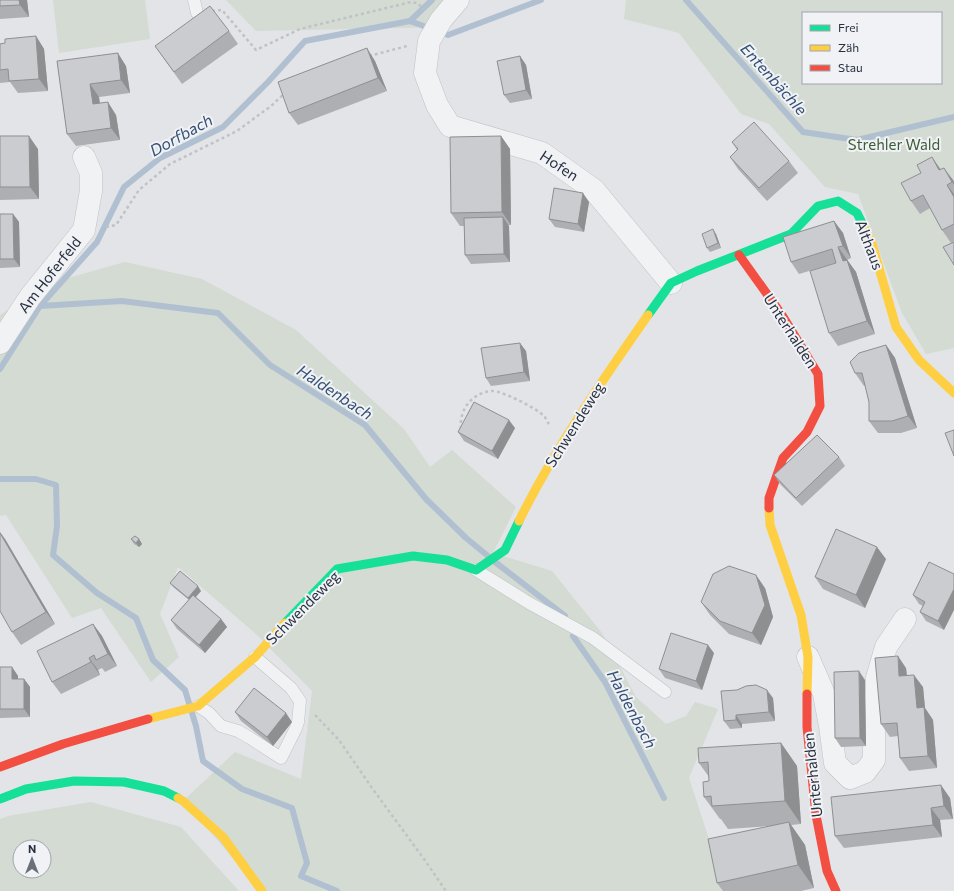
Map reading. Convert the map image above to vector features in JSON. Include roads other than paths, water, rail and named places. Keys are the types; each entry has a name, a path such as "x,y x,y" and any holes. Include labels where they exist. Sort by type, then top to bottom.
{"street":[{"name":"Hofen","path":"458,0 441,20 429,41 425,72 436,105 450,126 542,153 594,190 671,283"},
{"name":"Am Hoferfeld","path":"0,343 30,297 84,230 91,191 91,173 84,157"},
{"name":"Althaus","path":"671,283 697,271 791,234 818,206 838,201 857,213 871,240 896,327 919,360 954,393"},
{"name":"Unterhalden","path":"739,255 782,315 818,374 820,406 807,432 783,458 769,498 770,525 801,615 808,657 807,727 816,815 827,871 836,891"},
{"name":"Schwendeweg","path":"0,767 63,744 135,722 198,706 255,657 289,618 338,569 413,556 447,560 476,570 505,550 534,492 561,445 623,351 671,283"},
{"name":"Unterhalden","path":"808,657 824,694 835,763 850,778 865,772 874,760 877,678 886,647 905,619"},
{"path":"0,799 26,789 74,781 124,782 164,791 183,801 222,837 248,870 262,891"}],"lane":[{"path":"194,0 197,12"},
{"path":"476,570 529,603 593,638 665,692"},
{"path":"198,706 209,713 221,726 238,731 281,758 298,722 300,701 291,688 255,657"}],"waterway":[{"name":"Dorfbach","path":"0,369 40,306 97,242 124,187 160,158 223,127 268,82 305,41 410,21 432,0"},
{"name":"Entenbächle","path":"410,21 448,35 541,0"},
{"name":"Entenbächle","path":"686,0 803,132 857,140 954,117"},
{"name":"Haldenbach","path":"40,306 122,301 218,313 270,365 365,425 426,499 466,538 488,556"},
{"path":"0,479 36,479 56,485 57,526 53,555 97,593 136,618 153,660 185,690 196,726 203,761 242,789 292,808 307,863 301,876 337,891"},
{"name":"Haldenbach","path":"495,562 565,616"},
{"name":"Haldenbach","path":"573,636 605,682 664,798"}],"park label":[{"name":"Strehler Wald","path":"894,145"}]}
